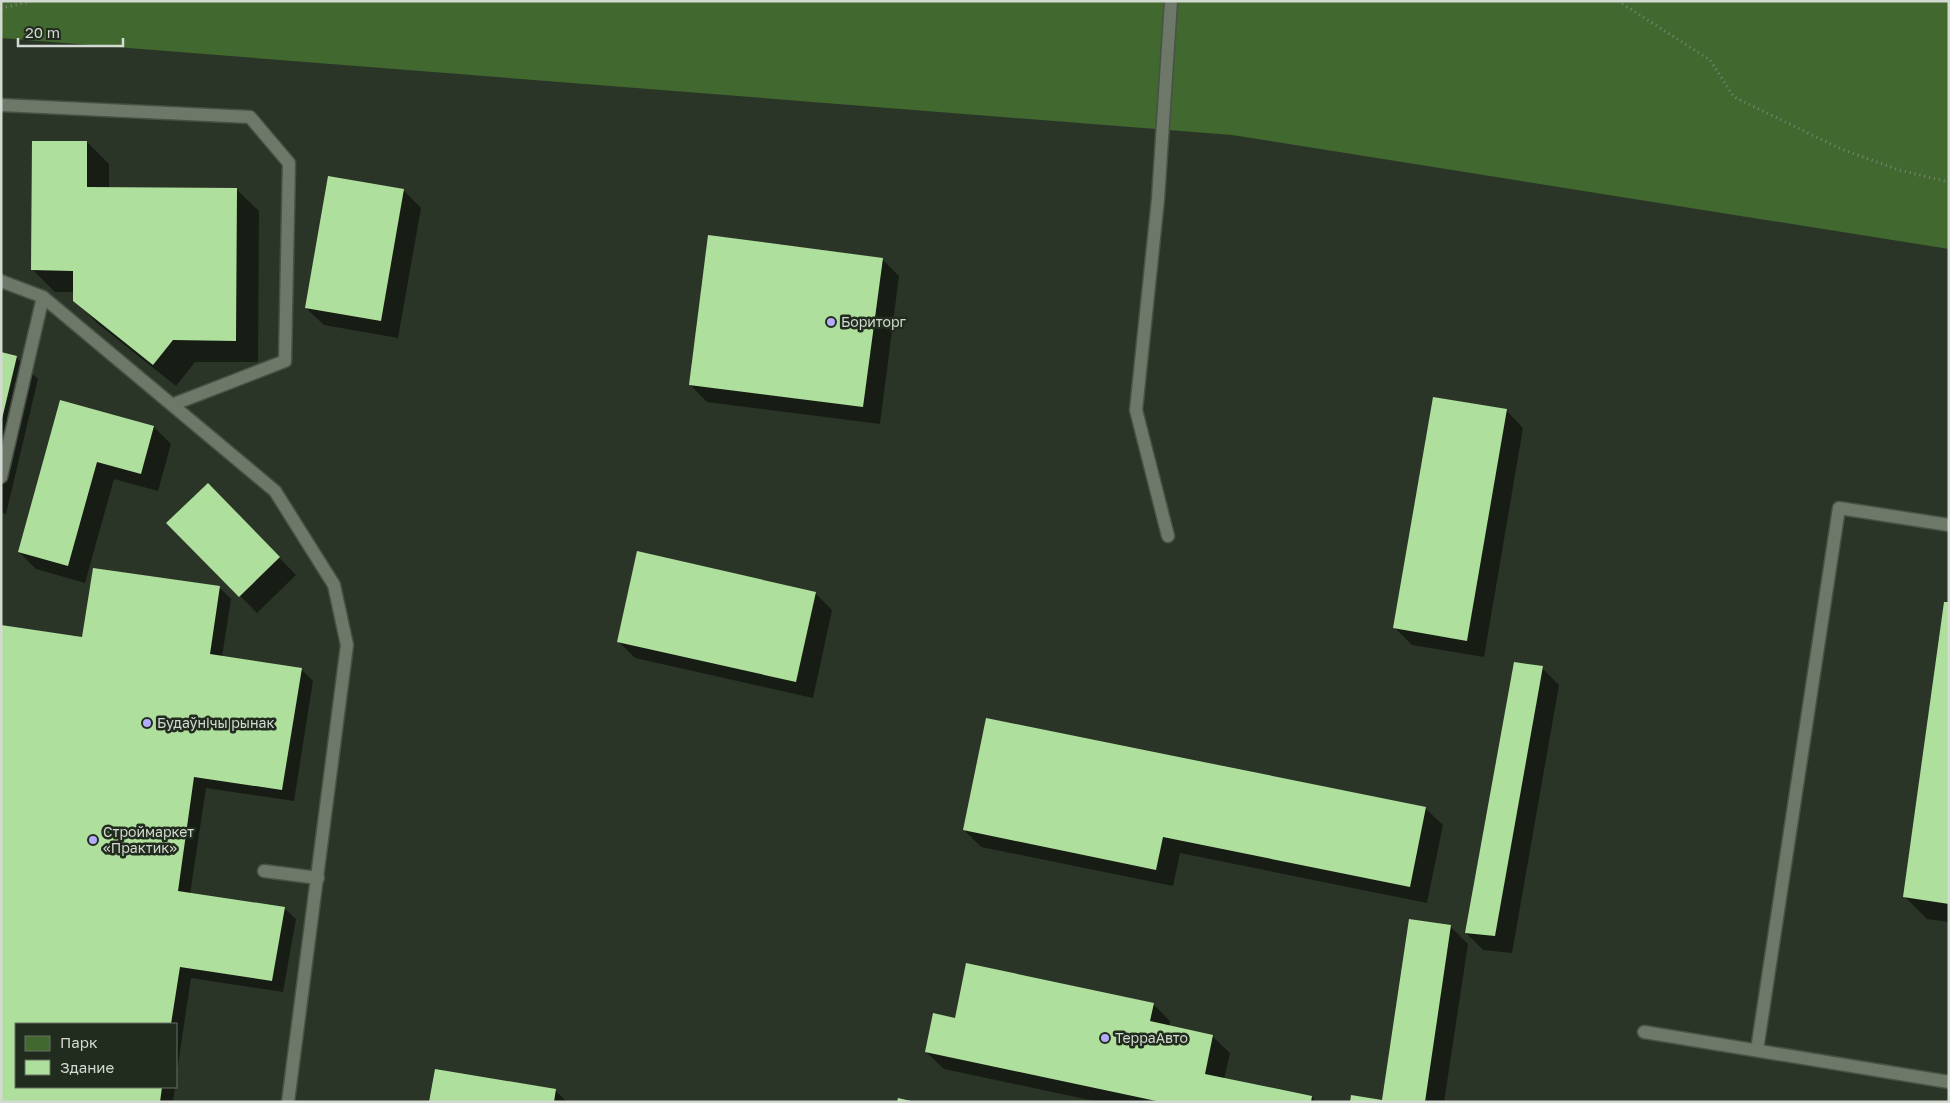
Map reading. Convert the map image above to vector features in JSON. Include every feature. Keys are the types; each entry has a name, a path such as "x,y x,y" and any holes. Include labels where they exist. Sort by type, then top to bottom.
{"lane":[{"path":"1168,536 1136,410 1158,199 1171,1"},
{"path":"1,104 250,117 289,163 285,361 174,404"},
{"path":"1,281 43,297 174,404 275,491 334,585 347,645 288,1102"},
{"path":"1,477 43,297"},
{"path":"1757,1050 1839,508 1949,525"},
{"path":"264,871 318,878"},
{"path":"1644,1032 1949,1082"}],"path":[{"path":"1,8 34,1"},
{"path":"1618,1 1710,60 1734,97 1841,149 1899,170 1949,182"}],"green space":[{"path":"1,1 1949,1 1949,249 1232,135 1,38"}],"building":[{"path":"32,141 87,141 87,187 237,188 236,341 173,340 153,365 73,301 73,271 31,270"},
{"path":"328,176 404,189 381,321 305,308"},
{"path":"708,235 883,258 863,407 689,385"},
{"path":"1,352 17,356 2,419 1,418"},
{"path":"1433,397 1507,409 1467,641 1393,628"},
{"path":"60,400 154,426 141,474 97,462 68,566 18,552"},
{"path":"208,483 280,557 239,597 166,523"},
{"path":"637,551 816,592 796,682 617,642"},
{"name":"Будаўнічы рынак","path":"93,568 220,586 210,654 302,668 282,790 194,777 178,891 285,907 272,981 180,967 171,1023 15,1023 15,1088 162,1088 160,1102 1,1102 1,625 82,637"},
{"path":"1944,602 1949,602 1949,904 1903,897"},
{"path":"1514,662 1543,666 1495,936 1465,933"},
{"path":"986,718 1426,807 1410,887 1163,837 1156,870 963,830"},
{"path":"1409,919 1451,925 1425,1102 1350,1102 1351,1095 1382,1100"},
{"path":"966,963 1154,1003 1150,1021 1213,1035 1205,1074 1312,1096 1311,1102 1161,1102 925,1052 933,1013 955,1018"},
{"path":"435,1069 556,1089 554,1102 429,1102"},
{"path":"898,1098 911,1101 911,1102 897,1102"}],"place":[{"name":"Бориторг","path":"831,322"},
{"name":"Будаўнічы рынак","path":"147,723"},
{"name":"Строймаркет «Практик»","path":"93,840"},
{"name":"ТерраАвто","path":"1105,1038"}]}
